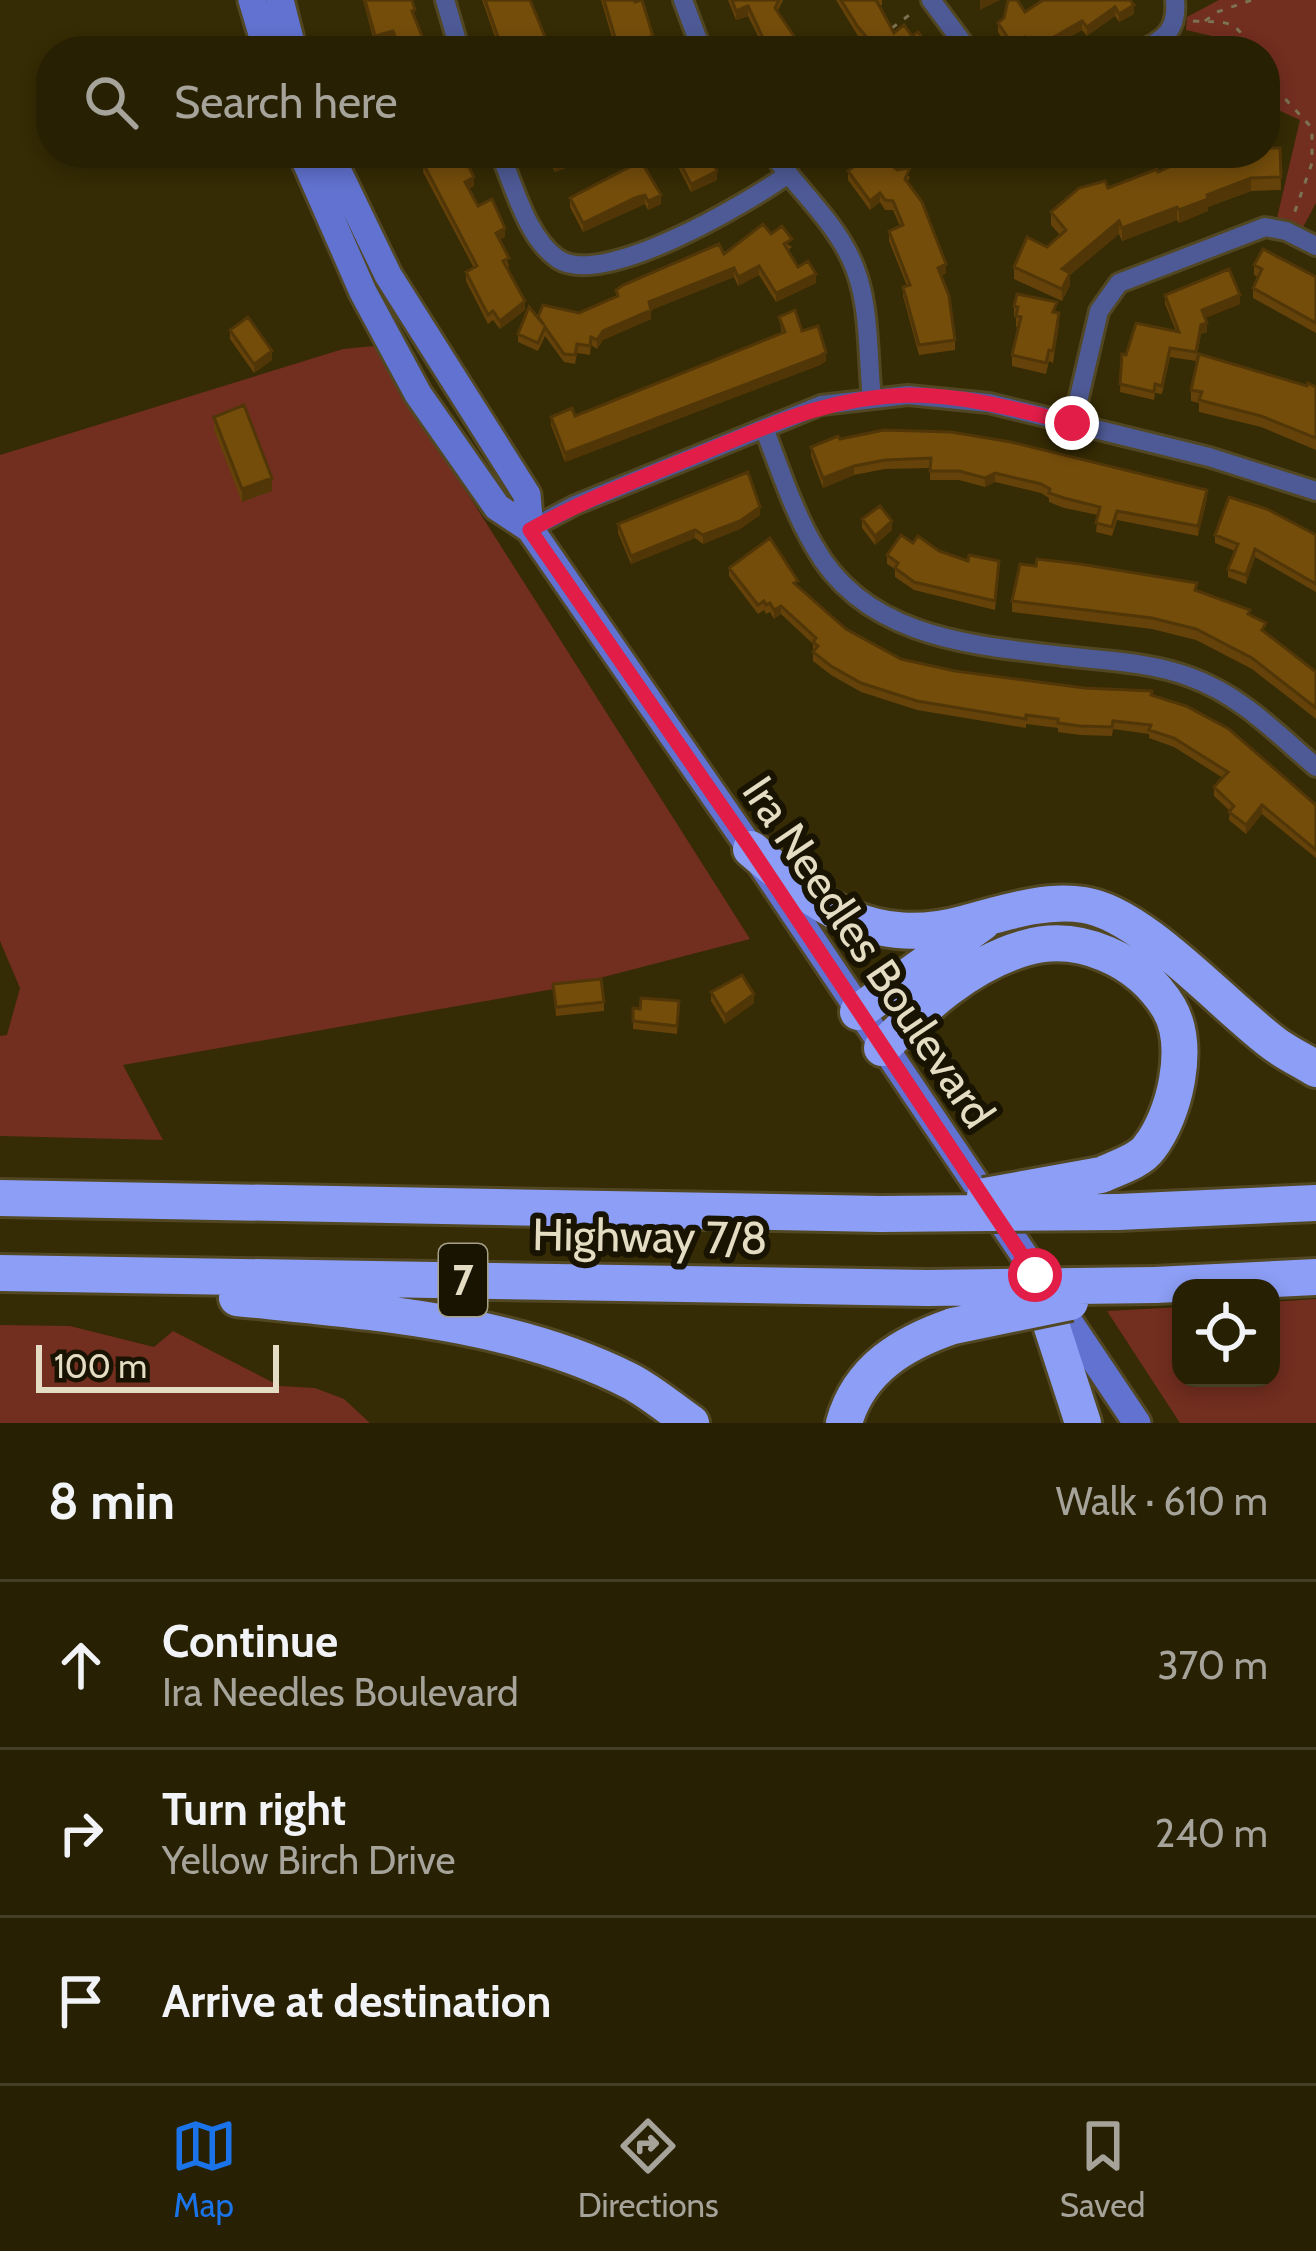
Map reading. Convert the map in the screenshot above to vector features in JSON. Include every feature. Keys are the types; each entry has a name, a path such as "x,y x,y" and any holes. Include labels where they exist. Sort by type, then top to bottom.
{"highway":[{"path":"751,849 802,892 863,925 907,932 1036,906 1085,905 1125,920 1277,1046 1316,1069"},
{"path":"858,1012 994,914"},
{"path":"881,1214 1102,1175 1147,1153 1172,1109 1180,1059 1171,1011 1143,976 1100,950 1059,942 1023,948 974,972 926,1003 882,1048"},
{"name":"Highway 7/8","path":"0,1198 881,1214 1118,1212 1316,1203"},
{"path":"0,1273 392,1314 495,1334 581,1360 634,1383 691,1423"},
{"name":"Highway 7/8","path":"0,1273 927,1288 1156,1285"},
{"path":"1035,1275 1083,1423"},
{"name":"7","path":"1156,1285 1316,1276"},
{"path":"844,1423 876,1365 916,1339 952,1326 1156,1285"}],"main road":[{"path":"252,0 263,36"},
{"path":"280,0 289,36"},
{"name":"Ira Needles Boulevard","path":"309,168 363,292 418,394 497,507 530,530 1137,1423"},
{"name":"Ira Needles Boulevard","path":"336,168 388,275 527,495 530,530"}],"street":[{"path":"445,0 456,36"},
{"path":"683,0 696,36"},
{"path":"1167,36 1174,26 1175,0"},
{"path":"923,5 954,36"},
{"path":"507,168 534,231 559,260 593,268 739,209 787,175"},
{"path":"782,168 854,264 866,320 872,399"},
{"path":"1072,423 1099,311 1119,283 1264,227 1286,231 1316,246"},
{"path":"530,530 575,505 821,405 872,399 944,397 989,403 1209,457 1316,491"},
{"path":"764,428 816,552 868,605 932,637 1152,666 1190,677 1265,718 1316,767"}],"path":[{"path":"1204,22 1217,12 1252,0"},
{"path":"881,36 923,5"},
{"path":"1191,21 1234,24 1245,36"},
{"path":"1280,93 1312,128 1312,164 1292,218"}],"shaded area":[{"path":"1219,0 1316,0 1316,203 1302,229 1277,218 1300,120 1280,111 1280,36 1212,36 1186,30 1187,17"},
{"path":"374,346 750,939 565,987 123,1065 163,1140 0,1136 0,1036 7,1035 20,988 0,941 0,455 343,349"},
{"path":"1316,1299 1316,1423 1180,1423 1107,1311 1172,1307 1172,1387 1280,1387 1280,1301"},
{"path":"0,1325 70,1326 154,1347 173,1331 280,1386 315,1388 344,1399 370,1423 0,1423"}],"building":[{"path":"365,0 412,0 422,36 395,36 393,31 375,36"},
{"path":"485,0 530,0 545,36 498,36"},
{"path":"604,0 642,0 653,36 615,36"},
{"path":"732,0 779,0 775,8 794,36 762,36 748,6 736,11"},
{"path":"841,0 876,0 894,33 904,25 912,36 866,36"},
{"path":"1008,0 1017,0 1025,12 1043,0 1130,0 1134,5 1119,14 1115,7 1087,27 1082,21 1056,36 1007,36 998,23"},
{"path":"1280,148 1281,177 1251,178 1207,195 1208,199 1122,228 1119,221 1062,269 1070,273 1062,289 1014,267 1027,237 1047,247 1066,230 1051,212 1079,188 1105,181 1108,188 1167,168 1280,168"},
{"path":"426,168 470,168 474,177 465,182 478,206 492,199 505,228 496,233 509,258 503,261 525,301 500,321 493,311 488,315 466,272 477,266"},
{"path":"628,168 645,168 661,195 648,201 645,195 635,198 583,223 570,198"},
{"path":"683,168 715,168 717,171 691,184"},
{"path":"910,168 905,179 922,202 946,264 938,268 949,296 955,340 919,345 903,287 910,285 889,231 903,225 893,201 880,193 870,201 848,171"},
{"path":"763,224 771,234 782,226 792,239 784,244 798,267 808,261 816,274 776,293 759,266 738,277 734,268 649,302 651,310 603,331 597,340 591,337 590,346 577,344 575,355 564,354 545,327 538,343 518,334 529,307 544,325 538,317 543,305 579,313 618,296 616,290 623,285 719,244 724,254"},
{"path":"1263,249 1316,277 1316,323 1253,288 1262,269 1254,265"},
{"path":"1229,269 1240,295 1202,310 1207,323 1201,325 1196,352 1170,348 1162,386 1155,384 1154,392 1120,384 1122,354 1126,355 1136,323 1179,332 1165,295"},
{"path":"1017,294 1057,302 1053,351 1049,350 1046,363 1012,355 1021,317 1016,316 1018,307 1014,306"},
{"path":"795,310 802,331 818,326 826,352 820,356 565,453 551,417 572,408 575,416 785,332 779,317"},
{"path":"248,317 272,351 254,364 230,330"},
{"path":"1199,354 1316,387 1316,438 1261,416 1199,400 1202,392 1191,390"},
{"path":"244,405 272,478 242,489 214,417"},
{"path":"884,430 951,432 1011,442 1207,490 1198,526 1117,511 1112,527 1096,523 1100,507 1049,493 1041,484 995,473 985,478 959,471 930,471 931,458 885,460 823,478 811,447 838,436"},
{"path":"748,472 760,507 740,521 703,535 695,530 631,556 618,524"},
{"path":"1229,497 1267,509 1316,535 1316,584 1255,549 1246,575 1228,569 1238,544 1215,535"},
{"path":"880,506 892,521 875,536 862,519"},
{"path":"901,535 913,543 918,536 939,551 968,561 969,555 999,561 995,601 914,582 887,555"},
{"path":"770,538 798,581 794,583 846,629 901,659 1085,688 1152,691 1151,695 1186,706 1229,729 1316,805 1316,850 1262,805 1246,825 1229,812 1234,806 1214,787 1228,772 1174,738 1149,730 1151,725 1113,721 1112,727 1080,726 917,701 861,683 831,666 813,652 818,646 813,642 816,638 781,606 774,610 764,601 758,605 729,568"},
{"path":"1037,559 1197,583 1195,590 1250,610 1248,614 1266,623 1262,630 1316,672 1316,708 1252,658 1196,629 1152,618 1012,601 1020,564 1036,566"},
{"path":"742,975 754,994 725,1015 711,992"},
{"path":"601,979 604,1002 556,1007 553,984"},
{"path":"641,998 679,1001 677,1026 633,1021 633,1008 640,1009"}],"route":[{"path":"1035,1275 751,849 530,530 575,505 821,405 908,395 944,397 1072,423"}]}
